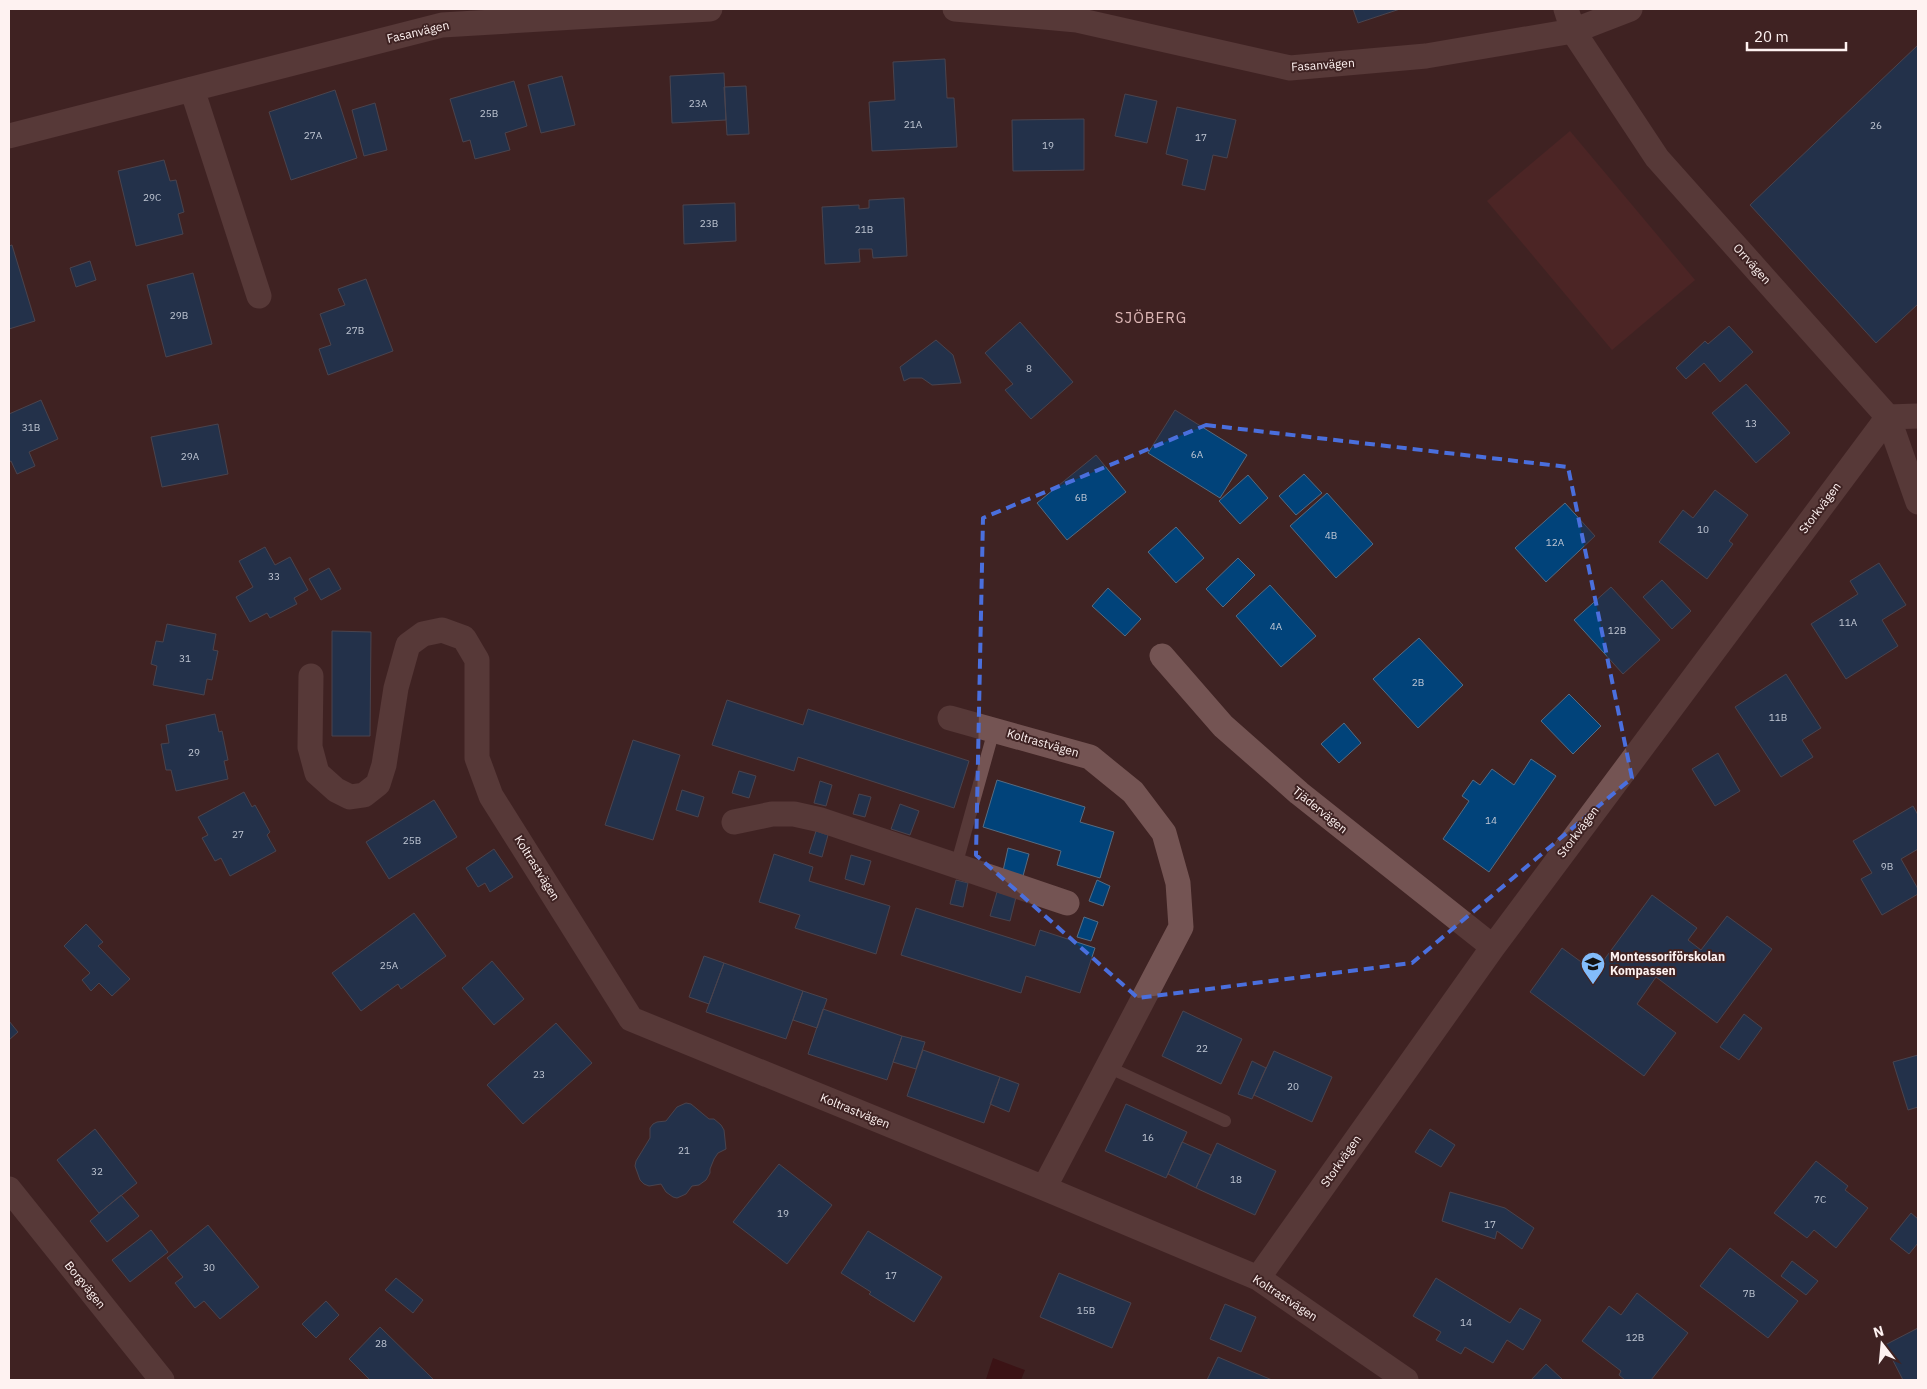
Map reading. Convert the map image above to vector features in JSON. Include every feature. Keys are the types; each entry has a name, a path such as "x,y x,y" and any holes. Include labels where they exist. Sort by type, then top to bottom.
{"street":[{"name":"Fasanvägen","path":"9,136 192,90 437,17 710,9"},
{"name":"Fasanvägen","path":"955,9 1077,20 1290,68 1426,56 1569,20 1630,9"},
{"name":"Orrvägen","path":"1569,20 1657,158 1888,417 1918,502"},
{"path":"192,90 259,296"},
{"path":"1888,417 1918,416"},
{"name":"Storkvägen","path":"1258,1278 1493,947 1888,417"},
{"name":"Koltrastvägen","path":"311,676 310,747 317,773 336,790 350,796 364,795 378,784 384,765 396,688 408,645 423,634 442,630 464,638 477,660 478,758 491,796 631,1019 1258,1278 1406,1380"},
{"name":"Tjädervägen","path":"1162,656 1223,726 1299,793 1493,947"},
{"name":"Koltrastvägen","path":"950,718 1090,756 1133,792 1164,833 1178,883 1181,926 1044,1188"},
{"path":"734,822 772,814 794,814 821,820 1066,903"},
{"name":"Borgvägen","path":"9,1189 162,1380"}],"lane":[{"path":"956,866 994,730"},
{"path":"1108,1067 1225,1121"}],"highlighted area":[{"path":"1206,425 1568,467 1632,778 1412,963 1138,998 976,855 983,518"}],"shaded area":[{"path":"1570,131 1695,280 1612,350 1487,201"},
{"path":"993,1358 1025,1370 1021,1380 986,1379"}],"building":[{"path":"1353,9 1400,9 1358,23"},
{"path":"1918,45 1918,304 1876,343 1750,205"},
{"path":"945,59 947,98 954,98 957,147 872,151 869,102 895,100 893,62"},
{"path":"724,73 726,120 672,123 670,76"},
{"path":"562,76 575,125 541,133 528,85"},
{"path":"514,81 527,126 505,133 510,150 475,159 470,140 463,142 450,99"},
{"path":"746,86 749,134 727,135 724,87"},
{"path":"335,90 357,158 291,180 269,112"},
{"path":"1125,94 1157,101 1147,143 1115,136"},
{"path":"375,103 387,150 364,156 352,110"},
{"path":"1177,107 1236,120 1227,158 1213,155 1205,190 1182,185 1188,160 1166,154"},
{"path":"1084,119 1084,170 1013,171 1012,120"},
{"path":"164,160 170,181 176,180 184,212 178,214 183,234 136,246 118,171"},
{"path":"904,198 907,256 873,258 872,249 859,249 860,262 825,264 822,207 859,205 859,209 869,208 869,200"},
{"path":"735,203 736,241 684,244 683,205"},
{"path":"12,245 35,321 9,329 9,246"},
{"path":"90,261 96,280 76,287 70,268"},
{"path":"193,273 212,344 166,357 147,285"},
{"path":"366,279 393,351 328,375 319,349 331,345 320,314 345,305 338,289"},
{"path":"1020,322 1073,382 1031,419 1005,390 1013,384 985,353"},
{"path":"1729,326 1753,352 1720,382 1704,363 1686,379 1676,368 1705,341 1708,344"},
{"path":"936,340 953,355 961,383 932,385 922,378 910,378 904,381 900,367"},
{"path":"1746,384 1790,433 1756,463 1712,413"},
{"path":"41,400 58,439 29,452 35,466 17,474 11,461 9,462 9,414"},
{"path":"1175,410 1247,455 1220,498 1148,453"},
{"path":"218,424 228,474 162,487 151,437"},
{"path":"1096,455 1126,492 1067,540 1037,503"},
{"path":"1304,474 1322,493 1296,515 1279,496"},
{"path":"1248,475 1268,498 1240,524 1219,501"},
{"path":"1715,490 1748,515 1729,541 1733,544 1707,579 1659,542 1683,510 1693,518"},
{"path":"1327,493 1373,544 1336,578 1290,526"},
{"path":"1565,503 1595,536 1546,582 1515,548"},
{"path":"1176,527 1204,558 1176,583 1148,552"},
{"path":"265,547 275,565 290,557 308,590 294,598 297,604 270,618 267,613 250,622 236,597 253,587 239,561"},
{"path":"1238,558 1255,575 1223,607 1206,589"},
{"path":"1879,563 1906,605 1882,620 1898,646 1846,679 1811,624 1858,594 1850,581"},
{"path":"329,568 341,589 321,600 309,579"},
{"path":"1662,580 1691,611 1672,629 1643,597"},
{"path":"1270,585 1316,636 1281,667 1236,616"},
{"path":"1611,587 1660,640 1623,674 1574,620"},
{"path":"1108,588 1141,619 1125,636 1092,606"},
{"path":"167,624 216,634 213,650 218,651 212,680 207,679 204,695 153,685 157,666 151,664 156,641 163,642"},
{"path":"332,631 371,632 370,736 332,736"},
{"path":"1419,638 1463,685 1418,728 1373,679"},
{"path":"1786,674 1821,728 1802,740 1813,757 1781,777 1735,707"},
{"path":"1569,694 1601,726 1573,754 1541,721"},
{"path":"727,700 803,725 808,709 969,761 954,808 798,757 794,771 712,745"},
{"path":"215,714 219,732 222,731 228,760 224,761 228,779 176,791 171,770 166,770 161,744 169,743 166,725"},
{"path":"1344,723 1361,743 1339,763 1321,744"},
{"path":"633,740 680,755 653,840 605,825"},
{"path":"1718,753 1740,791 1715,806 1692,769"},
{"path":"1531,759 1556,776 1489,872 1443,839 1469,801 1462,796 1473,780 1480,785 1492,769 1514,785"},
{"path":"739,771 756,776 749,798 732,793"},
{"path":"997,780 1085,807 1080,822 1114,832 1100,878 1057,865 1061,851 983,827"},
{"path":"820,781 832,785 826,806 814,803"},
{"path":"682,790 704,797 698,817 676,810"},
{"path":"244,792 252,807 255,805 270,832 267,835 276,851 230,876 221,858 215,861 202,838 208,835 198,817"},
{"path":"859,794 871,797 865,817 853,814"},
{"path":"434,800 457,837 389,879 366,842"},
{"path":"900,804 919,811 910,835 891,829"},
{"path":"1913,806 1918,815 1918,849 1901,859 1918,889 1918,894 1882,915 1861,879 1872,873 1853,841"},
{"path":"816,831 828,835 822,857 809,853"},
{"path":"1008,848 1029,854 1023,876 1003,871"},
{"path":"494,849 513,877 490,892 485,883 478,887 466,868"},
{"path":"774,854 813,867 809,881 890,906 876,954 795,928 800,915 759,902"},
{"path":"851,855 871,861 864,885 845,879"},
{"path":"956,880 968,883 963,907 950,904"},
{"path":"1097,880 1110,886 1103,906 1089,901"},
{"path":"997,892 1016,897 1010,921 990,916"},
{"name":"Montessoriförskolan Kompassen","path":"1652,895 1697,928 1688,940 1701,950 1727,916 1772,949 1717,1023 1656,977 1637,1004 1676,1033 1644,1076 1530,992 1562,948 1595,972"},
{"path":"916,908 1035,946 1040,930 1095,948 1080,993 1026,976 1021,993 901,955"},
{"path":"414,913 446,956 401,989 398,984 361,1011 332,973"},
{"path":"1084,917 1098,922 1091,941 1077,937"},
{"path":"86,924 103,942 98,946 130,979 112,996 99,983 91,991 82,980 90,973 64,946"},
{"path":"704,956 724,963 709,1004 689,997"},
{"path":"492,961 524,999 494,1025 462,988"},
{"path":"724,963 803,991 786,1039 706,1012"},
{"path":"803,991 827,999 817,1028 793,1020"},
{"path":"823,1009 902,1036 887,1080 808,1054"},
{"path":"1183,1011 1242,1039 1221,1084 1162,1056"},
{"path":"1744,1014 1762,1028 1739,1060 1720,1047"},
{"path":"9,1021 18,1032 9,1040"},
{"path":"556,1023 592,1063 523,1124 487,1085"},
{"path":"902,1036 925,1042 916,1069 893,1062"},
{"path":"923,1050 1000,1077 984,1123 907,1096"},
{"path":"1274,1051 1332,1077 1312,1122 1254,1095"},
{"path":"1918,1055 1918,1107 1908,1110 1893,1062"},
{"path":"1252,1061 1266,1068 1252,1099 1238,1094"},
{"path":"1000,1077 1019,1084 1009,1112 990,1104"},
{"path":"686,1103 691,1104 709,1119 714,1119 721,1125 724,1130 726,1149 718,1153 714,1159 706,1180 699,1185 692,1186 686,1194 677,1198 666,1192 661,1184 649,1186 644,1184 640,1180 635,1166 650,1138 650,1128 653,1124 666,1121 677,1107"},
{"path":"1126,1104 1187,1132 1166,1178 1105,1151"},
{"path":"95,1129 137,1183 99,1213 57,1160"},
{"path":"1430,1129 1455,1145 1441,1167 1415,1152"},
{"path":"1182,1142 1211,1155 1196,1188 1168,1174"},
{"path":"1217,1143 1276,1171 1255,1215 1196,1188"},
{"path":"1816,1161 1848,1186 1845,1190 1868,1208 1836,1248 1814,1230 1807,1238 1774,1213"},
{"path":"779,1164 832,1205 787,1264 733,1222"},
{"path":"1450,1192 1505,1208 1534,1228 1522,1249 1497,1231 1495,1239 1442,1221"},
{"path":"121,1195 139,1216 107,1242 90,1221"},
{"path":"1911,1213 1918,1219 1918,1243 1909,1254 1890,1239"},
{"path":"208,1225 259,1287 220,1319 204,1301 195,1308 175,1283 183,1277 167,1258"},
{"path":"151,1230 168,1252 130,1282 112,1260"},
{"path":"868,1231 942,1277 914,1322 869,1294 871,1292 841,1273"},
{"path":"1730,1248 1798,1301 1768,1338 1700,1286"},
{"path":"1792,1261 1818,1281 1806,1295 1781,1276"},
{"path":"1059,1273 1131,1303 1112,1348 1040,1317"},
{"path":"396,1278 423,1300 413,1313 385,1290"},
{"path":"1436,1278 1510,1323 1520,1308 1541,1320 1523,1350 1507,1340 1493,1363 1465,1347 1461,1354 1436,1340 1441,1332 1413,1316"},
{"path":"1637,1293 1688,1333 1651,1380 1625,1380 1619,1375 1621,1371 1582,1341 1609,1306 1621,1315"},
{"path":"326,1301 339,1315 316,1338 302,1324"},
{"path":"1225,1304 1256,1317 1241,1352 1210,1339"},
{"path":"380,1327 433,1379 370,1380 349,1359"},
{"path":"1918,1328 1918,1380 1903,1380 1885,1345"},
{"path":"1218,1357 1272,1380 1207,1380"},
{"path":"1546,1364 1562,1379 1531,1380"}],"place":[{"name":"Montessoriförskolan Kompassen","path":"1593,985"}],"district":[{"name":"SJÖBERG","path":"1151,318"}]}
